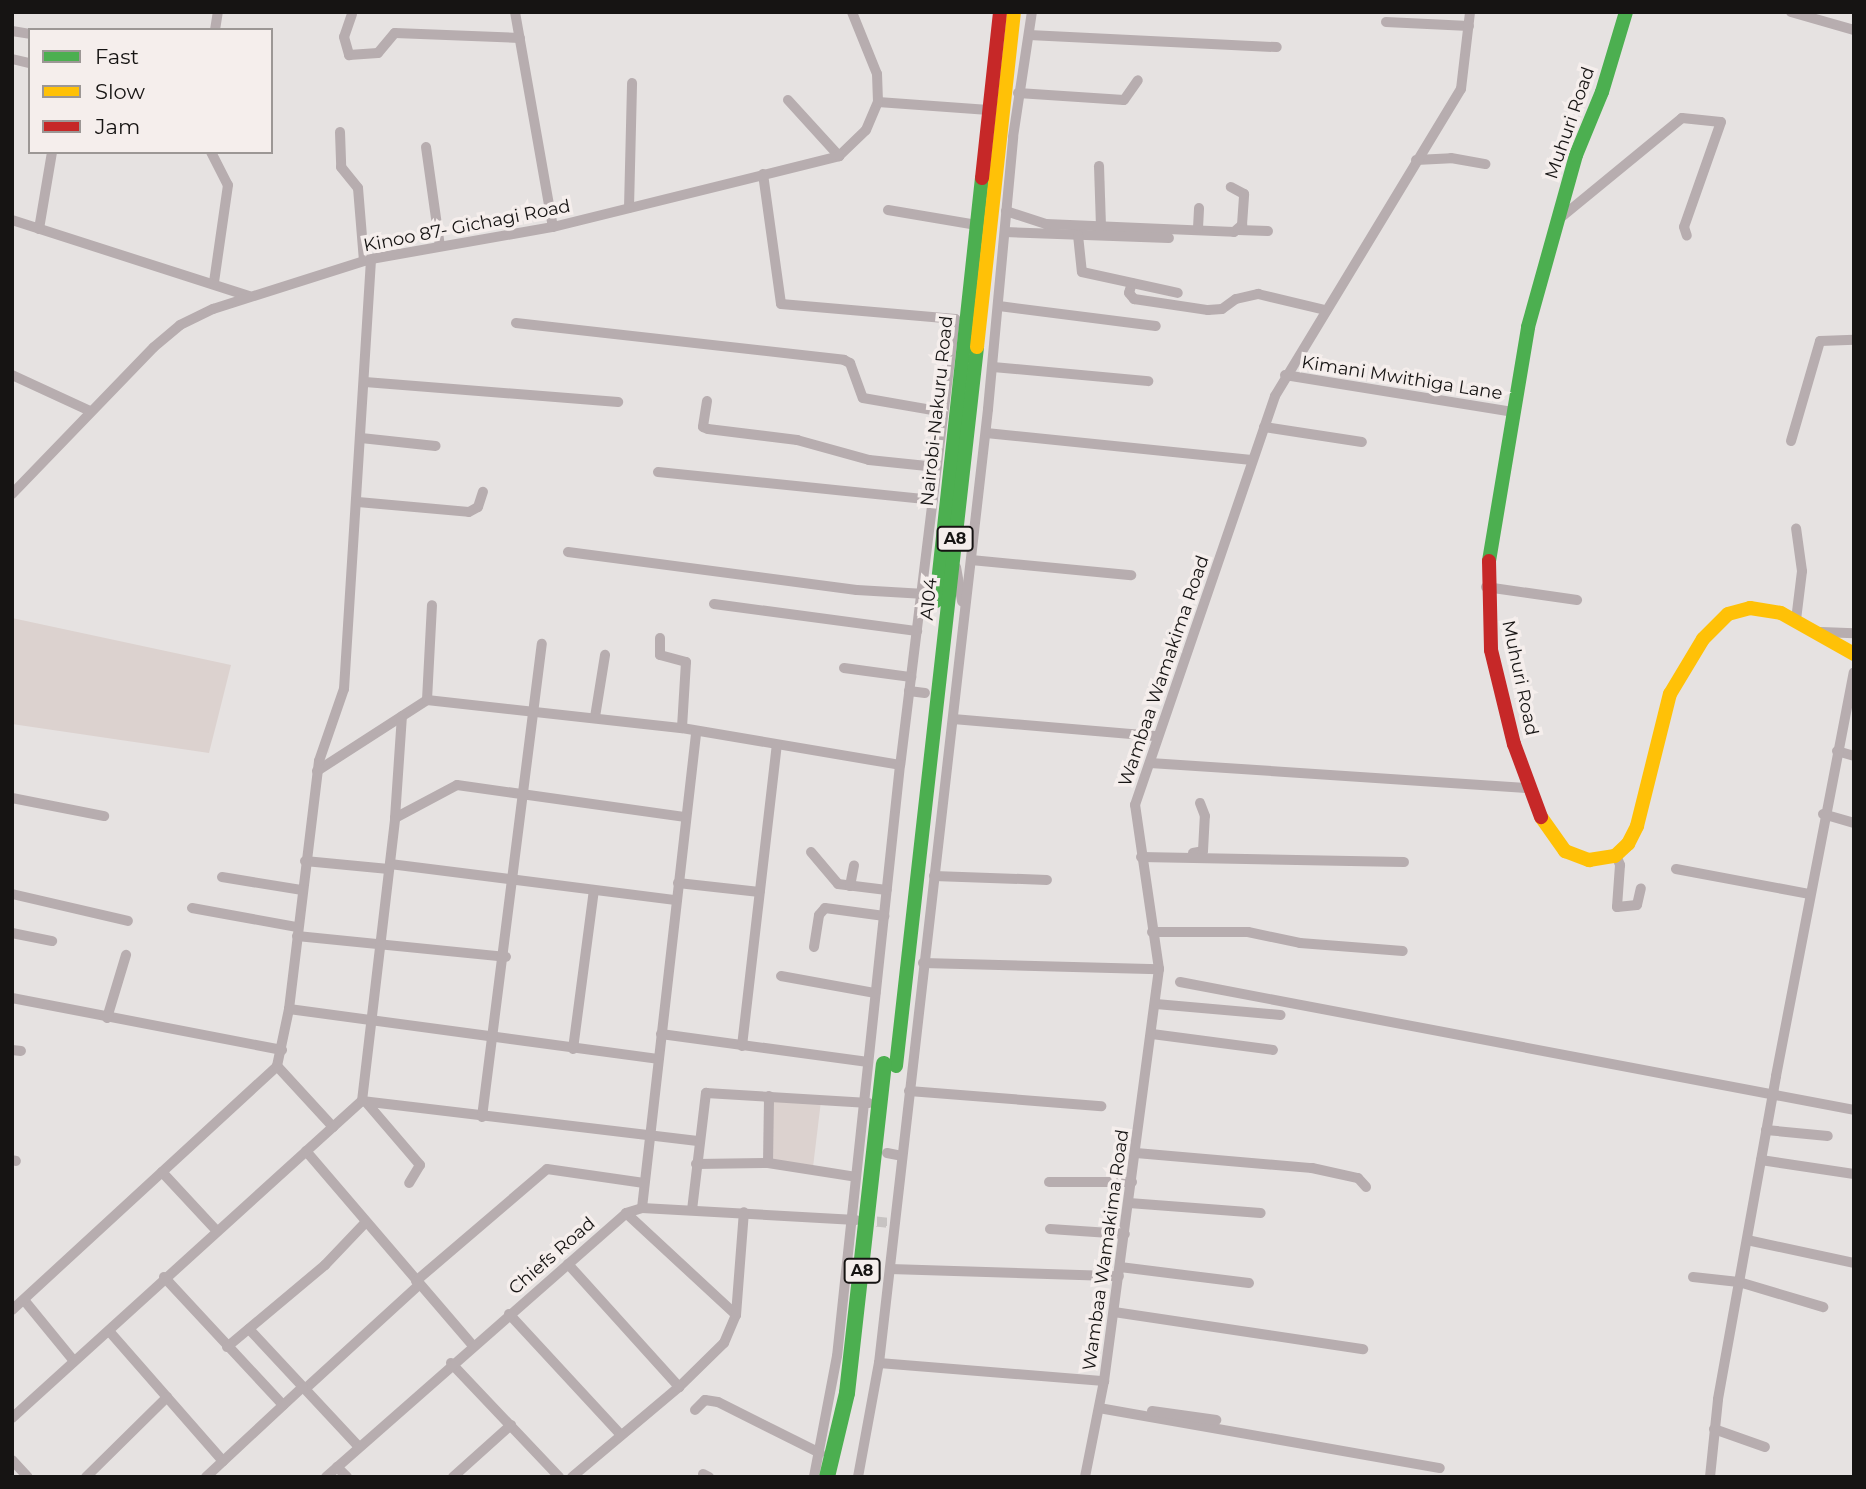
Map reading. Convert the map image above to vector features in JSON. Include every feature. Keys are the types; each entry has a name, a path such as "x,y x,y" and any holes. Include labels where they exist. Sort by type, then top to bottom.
{"main road":[{"name":"Nairobi-Nakuru Road","path":"883,1064 917,692 929,593 942,540 947,419 960,320 977,225 1000,12"},
{"name":"A104","path":"883,1064 907,1036 953,554 1004,159 1014,12"},
{"name":"Muhuri Road","path":"1616,855 1589,860 1566,851 1549,832 1529,788 1491,650 1486,587 1528,327 1559,219 1626,12"},
{"path":"1616,855 1628,844 1637,826 1670,694 1703,639 1738,610 1764,608 1821,632 1854,653"},
{"name":"A8","path":"827,1477 847,1393 872,1104 883,1064"},
{"name":"A8","path":"840,1477 857,1403 895,1155 883,1064"}],"street":[{"path":"514,12 553,227"},
{"path":"788,100 839,156 866,130 878,102 877,74 852,12"},
{"path":"859,1477 879,1363 890,1269 895,1155 909,1091 907,1036 923,963 986,431 1005,232 1004,159 1030,35 1032,12"},
{"name":"Wambaa Wamakima Road","path":"1085,1477 1104,1381 1156,1004 1158,969 1135,805 1252,460 1285,375 1461,89 1471,12"},
{"path":"1791,12 1854,30"},
{"path":"352,14 344,37 349,55 378,53 395,33 520,38"},
{"path":"1386,22 1469,26"},
{"path":"1030,35 1277,47"},
{"path":"1018,93 1124,100 1138,80"},
{"path":"629,208 632,83"},
{"path":"878,102 989,110"},
{"path":"1559,219 1682,118 1721,122 1684,227 1687,236"},
{"path":"12,1310 277,1066 282,1050 317,771 344,689 358,502 368,260 358,188 341,167 340,132"},
{"path":"426,147 440,246"},
{"path":"39,229 52,154"},
{"path":"212,154 228,186 214,282"},
{"name":"Kinoo 87- Gichagi Road","path":"12,494 166,336 197,316 250,296 368,260 553,227 839,156"},
{"path":"1416,160 1451,158 1485,164"},
{"path":"1099,166 1101,225"},
{"path":"763,174 782,304 960,320"},
{"path":"1231,187 1244,194 1238,230"},
{"path":"1198,228 1199,208"},
{"path":"888,210 977,225"},
{"path":"1006,211 1046,224 1268,231"},
{"path":"12,220 214,282 250,296"},
{"path":"1005,232 1169,238"},
{"path":"1078,235 1082,272 1178,293"},
{"path":"1132,283 1129,293 1134,299 1208,310 1222,309 1237,299 1258,294 1325,310"},
{"path":"999,306 1156,326"},
{"path":"516,323 844,360 850,363 857,393 863,398 947,419 937,467 924,572 929,593 917,631 911,677 917,692 900,765 875,993 883,1064 661,1034"},
{"path":"1791,440 1820,341 1854,340"},
{"path":"993,367 1148,382"},
{"path":"12,374 90,411"},
{"name":"Kimani Mwithiga Lane","path":"1285,375 1514,412"},
{"path":"365,382 618,402"},
{"path":"707,401 703,427 708,429 797,439 869,460 937,467"},
{"path":"1264,427 1362,442"},
{"path":"986,431 1214,452"},
{"path":"986,431 1252,460"},
{"path":"361,438 436,446"},
{"path":"658,472 933,500"},
{"path":"358,502 468,512 478,507 483,492"},
{"path":"1796,528 1802,571 1796,620"},
{"path":"924,572 942,540"},
{"path":"568,552 929,593"},
{"path":"953,554 964,622"},
{"path":"971,560 1130,575"},
{"path":"1486,587 1577,600"},
{"path":"427,700 432,604"},
{"path":"714,604 917,631"},
{"path":"1821,632 1854,633"},
{"path":"660,638 660,655 684,660 687,666 682,728"},
{"path":"482,1117 506,957 542,644"},
{"path":"595,717 605,655"},
{"path":"844,668 911,677"},
{"path":"1710,1477 1714,1429 1766,1130 1823,814 1854,672"},
{"path":"317,771 427,700 682,728 900,765"},
{"path":"12,1418 215,1229 364,1101 379,943 395,818 402,716"},
{"path":"953,719 1157,736"},
{"path":"642,1208 696,731"},
{"path":"741,1046 777,745"},
{"path":"1837,751 1854,756"},
{"path":"1150,763 1529,788"},
{"path":"395,818 449,787 526,793 686,817"},
{"path":"12,798 104,816"},
{"path":"1141,855 1203,851 1205,816 1200,803"},
{"path":"1823,814 1854,823"},
{"path":"811,852 833,881 850,886 887,890"},
{"path":"1141,855 1404,862"},
{"path":"1616,855 1620,865 1617,908 1636,906 1641,888"},
{"path":"306,861 515,880 676,900"},
{"path":"850,886 854,865"},
{"path":"1676,869 1809,894"},
{"path":"934,876 1047,880"},
{"path":"222,877 302,890"},
{"path":"678,883 760,892"},
{"path":"573,1049 594,890"},
{"path":"12,894 128,921"},
{"path":"192,908 297,932 506,957"},
{"path":"814,947 819,915 825,908 884,916"},
{"path":"1152,932 1248,932 1289,941 1403,951"},
{"path":"12,933 52,941"},
{"path":"107,1018 126,955"},
{"path":"923,963 1158,969"},
{"path":"781,976 875,993"},
{"path":"1180,982 1854,1110"},
{"path":"12,998 282,1050"},
{"path":"1156,1004 1281,1015"},
{"path":"289,1009 372,1018 573,1049 658,1059"},
{"path":"1152,1034 1272,1049"},
{"path":"277,1066 333,1127"},
{"path":"909,1091 1101,1106"},
{"path":"692,1210 698,1141 706,1093 872,1104 856,1177 854,1219 832,1390 814,1477"},
{"path":"768,1163 769,1096"},
{"path":"364,1101 698,1141"},
{"path":"364,1101 420,1165 409,1182"},
{"path":"1766,1130 1828,1136"},
{"path":"306,1152 472,1345"},
{"path":"1136,1153 1312,1168 1358,1178 1366,1187"},
{"path":"1761,1160 1854,1174"},
{"path":"696,1164 768,1163 856,1177"},
{"path":"206,1477 541,1171 553,1167 644,1183"},
{"path":"162,1172 215,1229"},
{"path":"1049,1182 1132,1182"},
{"path":"1129,1203 1261,1213"},
{"name":"Chiefs Road","path":"326,1477 451,1363 626,1213 642,1208 854,1219"},
{"path":"572,1477 679,1387 724,1343 736,1315 744,1212"},
{"path":"626,1213 736,1315"},
{"path":"227,1347 325,1265 365,1223"},
{"path":"1050,1228 1125,1234"},
{"path":"1747,1240 1854,1263"},
{"path":"568,1264 679,1387"},
{"path":"890,1269 1119,1272 1249,1283"},
{"path":"1693,1277 1739,1282 1823,1307"},
{"path":"164,1278 283,1405"},
{"path":"24,1300 74,1360"},
{"path":"1114,1312 1363,1349"},
{"path":"509,1314 621,1435"},
{"path":"249,1329 359,1447"},
{"path":"108,1331 223,1461"},
{"path":"451,1363 559,1477"},
{"path":"879,1363 1104,1381"},
{"path":"86,1477 167,1397"},
{"path":"695,1410 705,1400 718,1402 820,1453"},
{"path":"1099,1405 1216,1420"},
{"path":"1099,1405 1440,1468"},
{"path":"453,1477 510,1425"},
{"path":"1714,1429 1765,1447"},
{"path":"12,1460 28,1477"},
{"path":"337,1466 347,1477"}],"shaded area":[{"path":"12,618 231,665 209,753 12,724"},
{"path":"771,1097 821,1101 813,1167 770,1161"}],"tunnel":[{"path":"862,1220 890,1223"}],"traffic: fast":[{"path":"1489,561 1528,327 1576,155 1602,92 1626,12"},
{"path":"936,601 982,178"},
{"path":"896,1066 977,347"},
{"path":"827,1477 847,1393 884,1064"}],"traffic: slow":[{"path":"977,347 1014,12"},
{"path":"1541,817 1565,851 1589,860 1615,856 1628,844 1637,826 1670,694 1703,639 1728,614 1750,608 1781,613 1854,654"}],"traffic: jam":[{"path":"982,178 1000,12"},
{"path":"1489,561 1491,650 1514,744 1541,817"}]}
